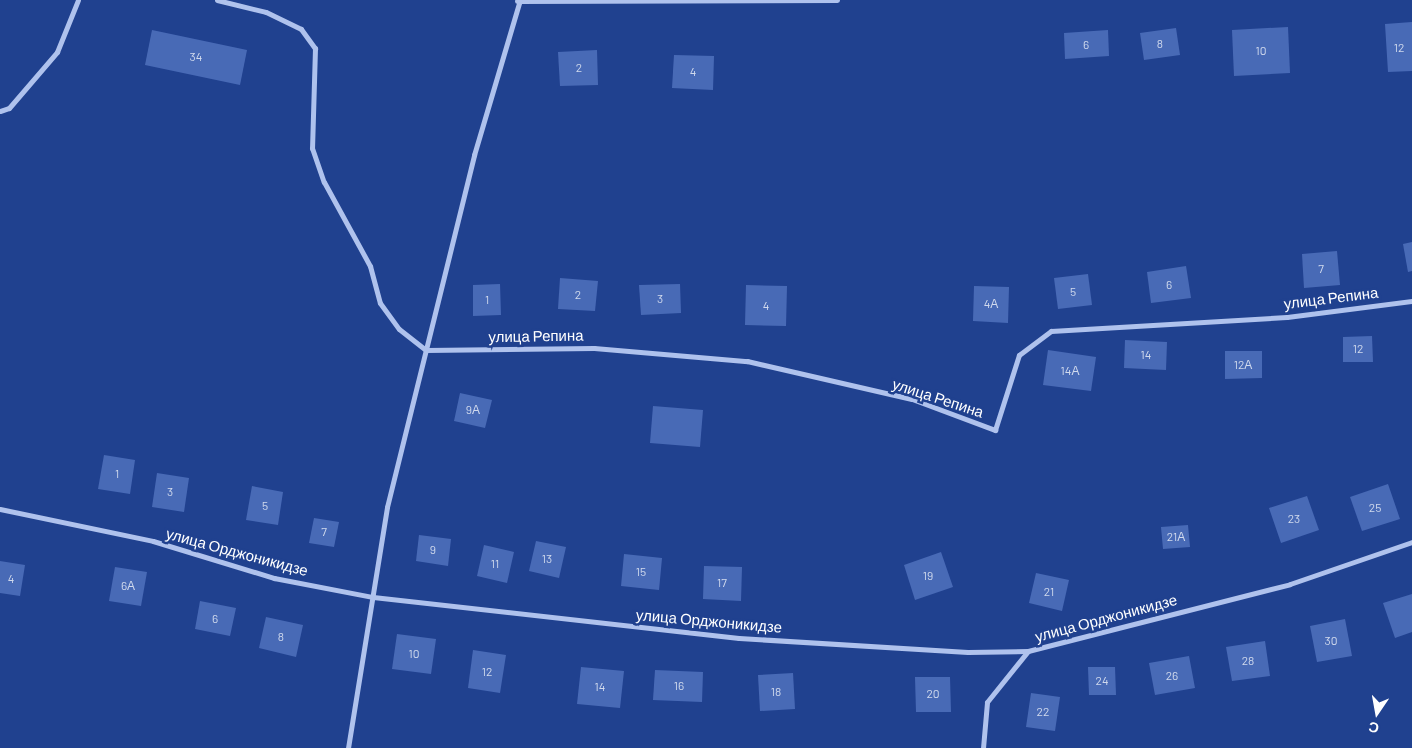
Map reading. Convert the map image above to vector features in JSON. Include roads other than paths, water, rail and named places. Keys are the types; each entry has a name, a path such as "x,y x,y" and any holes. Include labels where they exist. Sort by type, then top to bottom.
{"street":[{"path":"0,111 9,108 57,52 78,0"},
{"path":"217,0 266,12 301,29 315,48 312,148 324,182 370,266 380,302 399,329 426,350"},
{"path":"348,748 387,507 474,155 518,1 837,0"},
{"name":"улица Репина","path":"426,350 594,348 746,361 912,399 995,430 1019,355 1051,331 1287,317 1412,301"},
{"name":"улица Орджоникидзе","path":"0,509 153,541 274,578 373,598 739,638 968,652 1028,652 1290,584 1412,542"},
{"path":"983,748 987,702 1028,652"}]}
